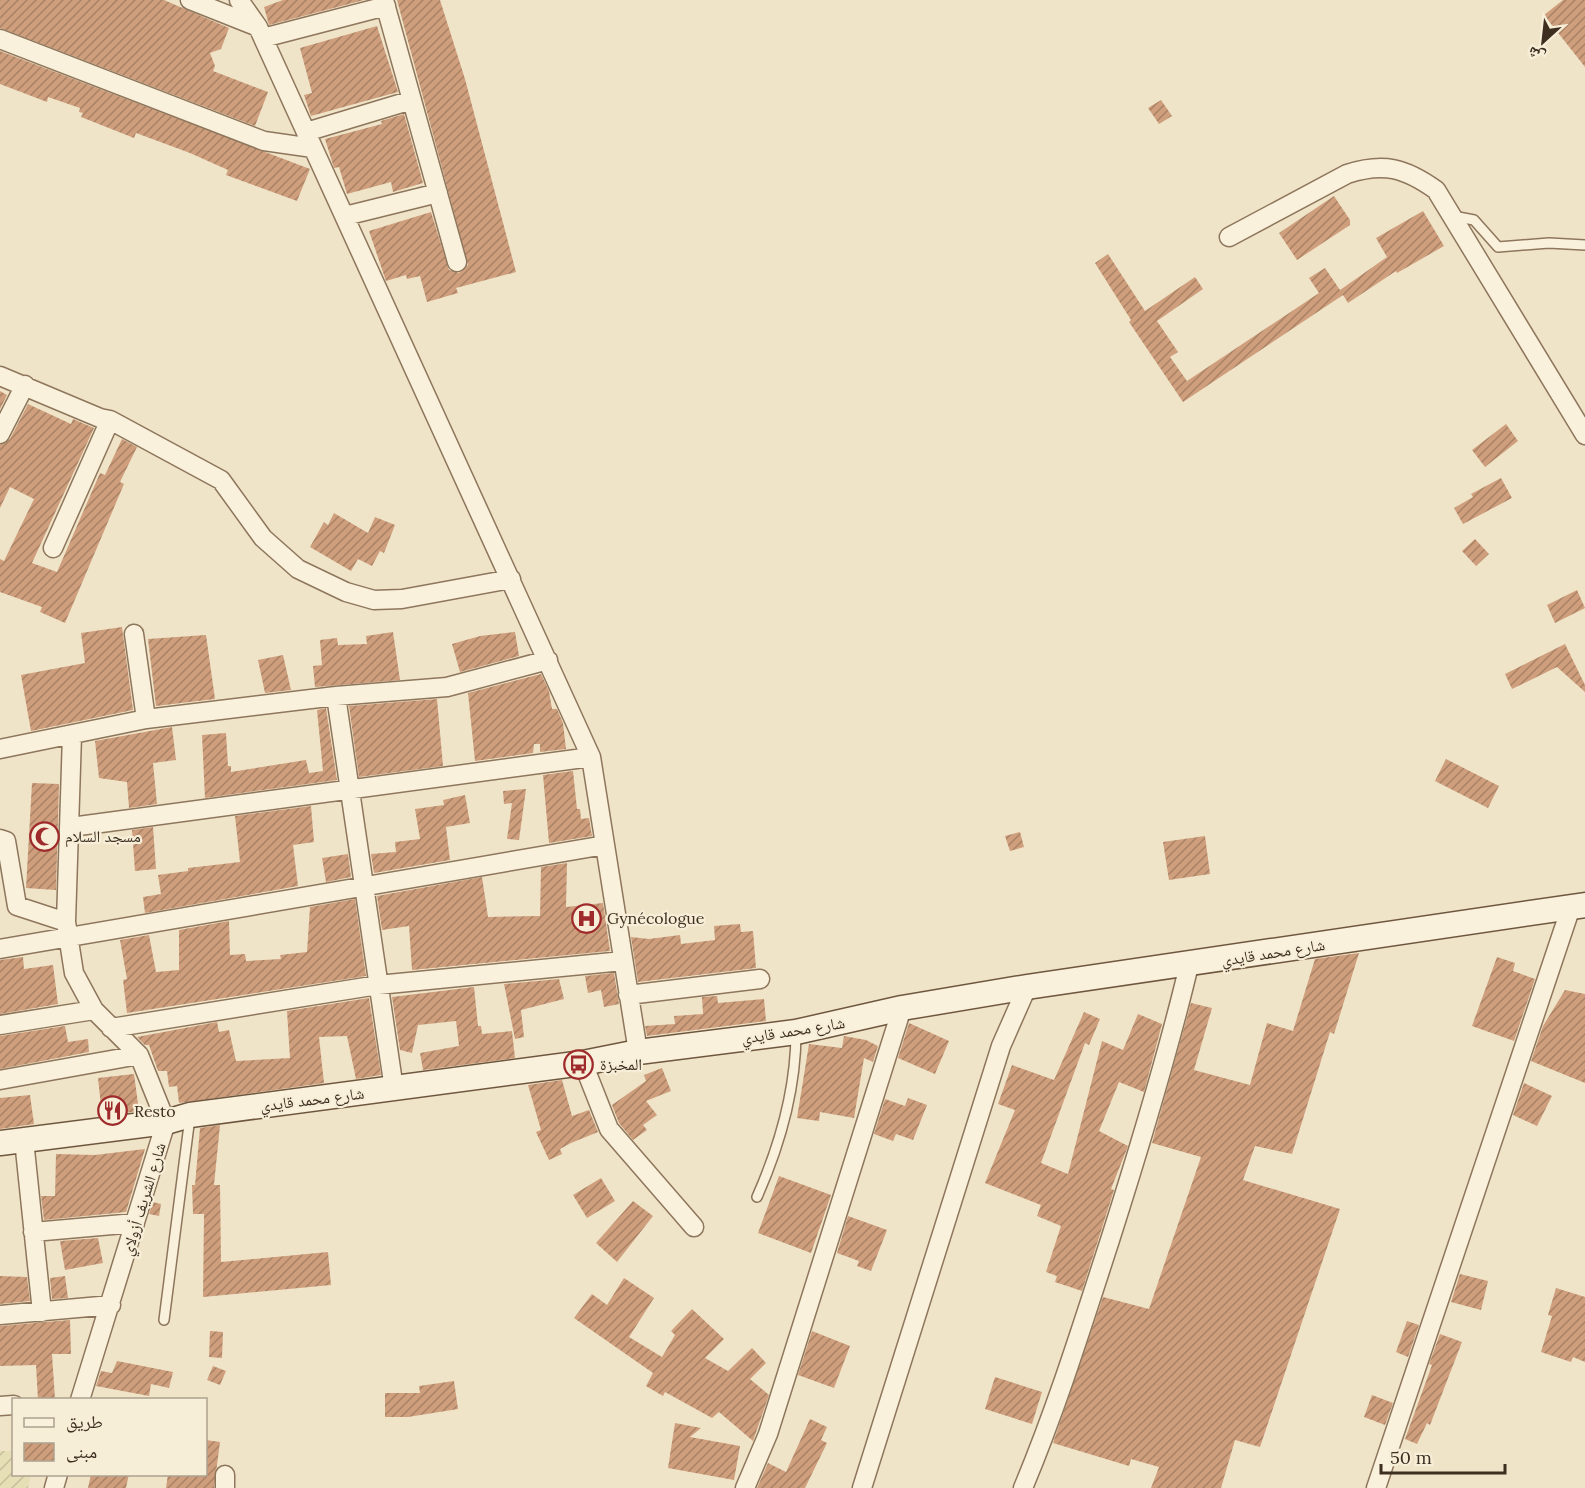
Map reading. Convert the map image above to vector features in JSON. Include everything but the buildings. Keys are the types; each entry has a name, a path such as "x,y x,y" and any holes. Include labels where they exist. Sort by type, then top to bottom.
{"main road":[{"name":"شارع محمد قايدي","path":"0,1143 166,1122 190,1115 394,1089 583,1063 639,1052 796,1032 902,1008 1027,987 1578,906"}],"street":[{"path":"190,0 219,5 260,32 385,3 457,262"},
{"path":"239,0 260,32 591,757 639,1052"},
{"path":"0,39 264,141 310,140 412,100"},
{"path":"1229,237 1347,174 1366,168 1389,168 1415,175 1436,190 1585,435"},
{"path":"345,216 438,193"},
{"path":"0,376 100,418 110,420 220,480 263,538 298,569 346,592 374,600 402,599 511,579"},
{"path":"0,434 25,385"},
{"path":"53,548 110,420"},
{"path":"134,634 146,719"},
{"path":"0,749 146,719 336,696 447,687 548,660"},
{"path":"336,696 394,1089"},
{"name":"شارع الشريف أزولاي","path":"72,735 67,930 74,973 94,1010 139,1055 166,1122 111,1305 74,1398"},
{"path":"71,827 591,757"},
{"path":"2,835 17,906 67,930"},
{"path":"0,949 67,930 363,888 605,845"},
{"path":"1376,1488 1578,906"},
{"path":"111,1028 378,985 623,961"},
{"path":"1023,1488 1074,1354 1169,1049 1189,965"},
{"path":"628,995 760,979"},
{"path":"862,1488 1000,1046 1027,987"},
{"path":"745,1488 768,1434 902,1008"},
{"path":"0,1025 94,1010"},
{"path":"0,1080 139,1055"},
{"path":"583,1063 609,1129 694,1227"},
{"path":"24,1140 42,1312"},
{"path":"33,1232 135,1223"},
{"path":"0,1315 111,1305"}],"lane":[{"path":"1451,216 1474,220 1498,247 1549,243 1585,245"},
{"path":"757,1197 775,1157 789,1106 796,1032"},
{"path":"165,1320 190,1115"}],"shaded area":[{"path":"0,1451 12,1451 12,1476 31,1476 28,1488 0,1488"}],"place":[{"name":"مسجد السلام","path":"44,836"},
{"name":"Gynécologue","path":"586,918"},
{"name":"المخبزة","path":"579,1064"},
{"name":"Resto","path":"113,1111"}]}
